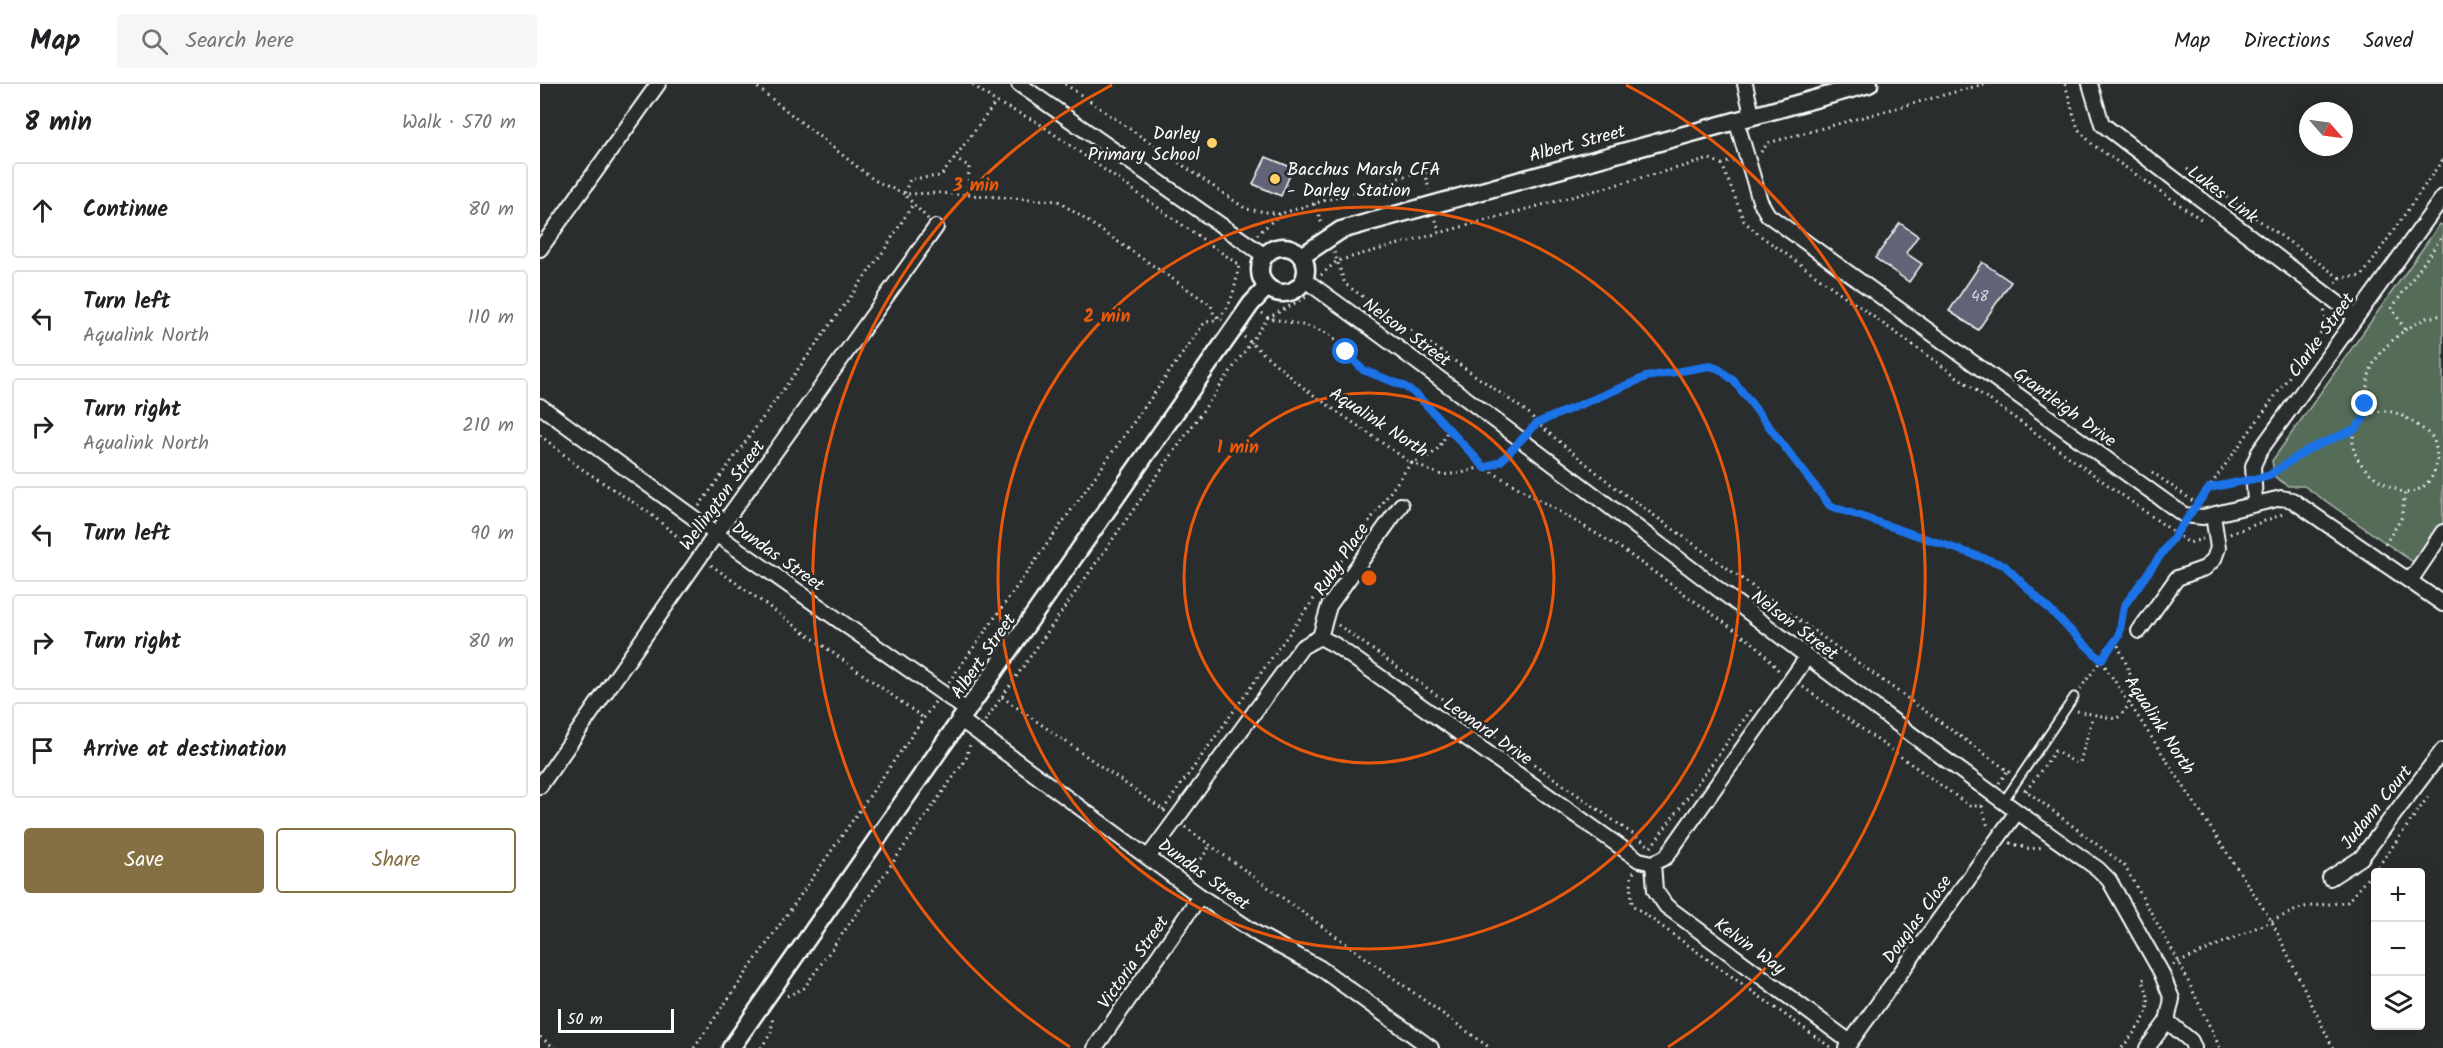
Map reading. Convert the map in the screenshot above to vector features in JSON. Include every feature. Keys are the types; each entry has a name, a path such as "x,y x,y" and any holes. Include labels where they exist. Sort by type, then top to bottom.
{"street":[{"path":"540,249 658,84"},
{"path":"1019,84 1265,256"},
{"path":"1746,84 1752,115"},
{"name":"Albert Street","path":"1302,256 1341,230 1869,84"},
{"name":"Lukes Link","path":"2090,84 2102,124 2356,317"},
{"name":"Grantleigh Drive","path":"1736,120 1760,201 1768,215 2184,515 2189,516"},
{"name":"Clarke Street","path":"2255,503 2253,466 2259,452 2443,197"},
{"name":"Wellington Street","path":"540,786 701,555 936,228"},
{"path":"1282,247 1290,248 1302,256 1309,283 1287,293 1279,293 1267,286 1260,272 1265,256 1271,250 1282,247"},
{"name":"Nelson Street","path":"1309,283 1487,412 1520,441 2002,802 2105,875 2162,972 2172,999 2168,1021"},
{"name":"Albert Street","path":"731,1048 1251,304 1267,286"},
{"name":"Dundas Street","path":"540,406 716,534 941,692 965,716 977,733 1149,856 1200,896 1259,935 1320,968 1431,1048"},
{"path":"2189,516 2213,515 2282,498 2292,500 2443,604"},
{"name":"Ruby Place","path":"1320,637 1329,606 1401,505"},
{"path":"2139,631 2176,578 2205,568 2214,559 2218,548 2213,515"},
{"path":"2410,581 2443,532"},
{"path":"1149,856 1302,647 1320,637"},
{"name":"Leonard Drive","path":"1320,637 1335,645 1646,862"},
{"path":"1646,862 1666,857 1808,657"},
{"name":"Judann Court","path":"2330,878 2361,858 2443,750"},
{"name":"Douglas Close","path":"1848,1045 2017,812"},
{"name":"Kelvin Way","path":"1646,862 1655,890 1666,906 1848,1045"},
{"name":"Victoria Street","path":"1095,1048 1200,896"},
{"path":"2148,1048 2168,1021 2191,1041 2194,1048"}],"lane":[{"path":"2002,802 2074,697"}],"path":[{"path":"753,84 874,180 904,194 936,228"},
{"path":"694,1048 922,718 1205,322 1214,321 1224,312 1234,292 1239,265 1038,122 996,102 972,84"},
{"path":"1065,84 1246,209 1280,214 1425,170 1438,233"},
{"path":"785,997 804,988 811,979 966,759 969,746 977,733 1269,318 1304,301 1309,283 1337,261 1710,159 1722,164 1759,154 1768,142 1984,84"},
{"path":"904,194 910,179 941,176 996,102"},
{"path":"954,159 969,166 968,195"},
{"path":"2186,168 2340,278 2362,276 2443,159"},
{"path":"904,194 968,195 1058,201 1211,305 1214,315 1218,317"},
{"path":"676,536 885,249 913,204"},
{"path":"1314,204 1345,284 1530,414 1537,423 1612,485 2008,770"},
{"path":"2405,330 2392,308 2443,235"},
{"path":"2074,697 2119,636 2124,606 2327,324 2322,302 2340,278"},
{"path":"1234,292 1269,318 1312,327 1329,334 1363,370 1404,386 1417,395 1485,468 1619,547 1757,646 1778,671 1970,806 1982,806 1988,829"},
{"path":"2365,417 2371,365 2386,345 2405,330 2426,318 2443,315"},
{"name":"Aqualink North","path":"1251,343 1305,389 1411,463 1442,475 1485,468 1501,461 1537,423 1646,377 1688,368 1710,366 1719,369 1734,381 1830,506 2004,565 2101,660 2271,920 2333,1048"},
{"path":"2209,488 2268,476 2307,450 2355,429 2365,417 2381,410 2398,412 2431,435 2437,443 2441,462 2436,479 2420,490 2404,494 2391,488 2358,462 2353,447 2355,429"},
{"path":"1163,810 1411,463 1426,459 1440,450 1448,429"},
{"path":"540,435 579,467 648,512 701,555 922,718"},
{"path":"2377,557 2398,527 2404,494"},
{"path":"1310,605 1652,847"},
{"path":"2069,705 2081,713 2116,719 2129,703 2134,686 2116,641"},
{"path":"1002,697 1163,810 1490,1048"},
{"path":"1758,699 1652,847 1646,862 1631,876 1632,905 1829,1048"},
{"path":"2026,791 2055,752 2076,763 2080,762 2093,716"},
{"path":"2122,1048 2147,1012 2149,994 2142,980 2303,907 2347,902 2383,860 2436,785"},
{"path":"1184,882 1210,846"},
{"path":"761,1048 771,1033 774,1012"},
{"path":"540,1037 555,1048"}],"green space":[{"path":"2440,224 2443,226 2443,539 2424,562 2413,562 2304,486 2288,486 2275,477 2272,461"}],"building":[{"path":"1266,157 1293,168 1281,196 1253,184"},
{"path":"1900,223 1918,236 1906,253 1922,264 1909,282 1875,258"},
{"path":"1982,262 2011,282 1978,330 1949,311"}],"place":[{"name":"Darley Primary School","path":"1212,143"},
{"name":"Bacchus Marsh CFA - Darley Station","path":"1275,179"}],"route":[{"path":"1346,352 1363,370 1404,386 1417,395 1485,468 1501,461 1537,423 1646,377 1688,368 1710,366 1719,369 1734,381 1830,506 2004,565 2101,660 2119,636 2124,606 2209,488 2268,476 2307,450 2355,429 2365,417 2365,404"}]}
